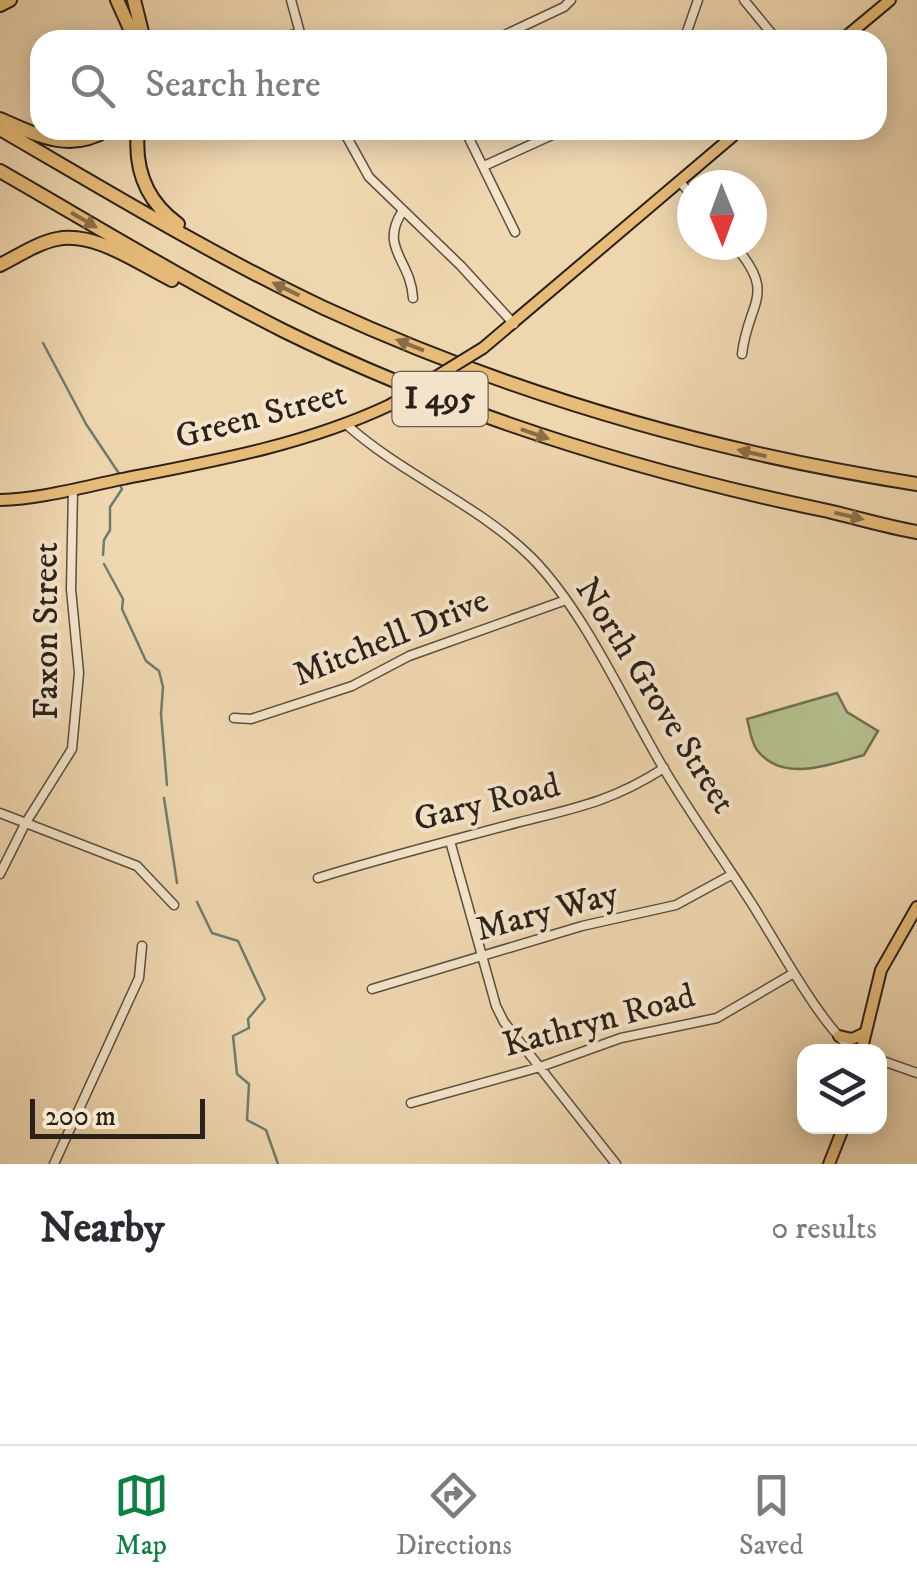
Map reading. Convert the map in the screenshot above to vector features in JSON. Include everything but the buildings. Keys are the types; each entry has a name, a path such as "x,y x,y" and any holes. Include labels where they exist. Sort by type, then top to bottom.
{"highway":[{"path":"1,2 10,0"},
{"path":"117,0 130,30"},
{"path":"134,0 142,30"},
{"path":"0,119 30,131"},
{"name":"I 495","path":"0,128 247,270 414,347 566,403 690,439 917,484"},
{"path":"53,140 84,140"},
{"path":"138,140 139,168 156,204 183,228 247,270"},
{"name":"I 495","path":"0,171 264,321 404,385 564,444 750,495 917,532"},
{"path":"0,265 49,240 83,239 264,321"}],"main road":[{"path":"854,30 890,0"},
{"name":"Green Street","path":"696,170 729,140"},
{"name":"Green Street","path":"0,500 278,446 347,425 390,405 483,348 677,187"},
{"path":"861,1044 881,970 917,906"},
{"path":"839,1036 852,1039 864,1033"},
{"path":"829,1164 841,1134"}],"street":[{"path":"291,0 298,30"},
{"path":"515,30 571,0"},
{"path":"688,30 698,0"},
{"path":"744,0 769,30"},
{"path":"349,140 369,177 514,324"},
{"path":"470,140 515,232"},
{"path":"484,166 541,140"},
{"path":"402,212 391,237 412,282 413,298"},
{"path":"742,354 759,288 747,260"},
{"name":"North Grove Street","path":"347,425 515,543 566,600 731,875 794,973 839,1036 849,1044"},
{"name":"Faxon Street","path":"0,874 25,824 72,749 76,728 80,673 71,589 72,488"},
{"name":"Mitchell Drive","path":"234,718 251,719 335,692 409,656 566,600"},
{"name":"Gary Road","path":"318,878 572,812 615,796 664,768"},
{"path":"0,813 136,866 174,904"},
{"path":"450,841 504,1022 616,1164"},
{"name":"Mary Way","path":"372,989 582,926 676,906 731,875"},
{"path":"54,1164 139,978 142,946"},
{"name":"Kathryn Road","path":"411,1103 621,1038 717,1018 794,973"},
{"path":"887,1062 917,1073"}],"green space":[{"path":"837,693 847,712 878,731 864,755 794,769 768,760 757,750 747,719"}],"waterway":[{"path":"43,343 86,424 120,475"},
{"path":"103,555 104,540 110,530 110,507 121,487"},
{"path":"104,564 123,599 122,609 146,661 159,671 167,785"},
{"path":"164,798 177,883"},
{"path":"197,902 212,933 238,941 265,999 248,1019 249,1028 233,1036 237,1074 249,1084 247,1120 266,1130 278,1164"}]}
